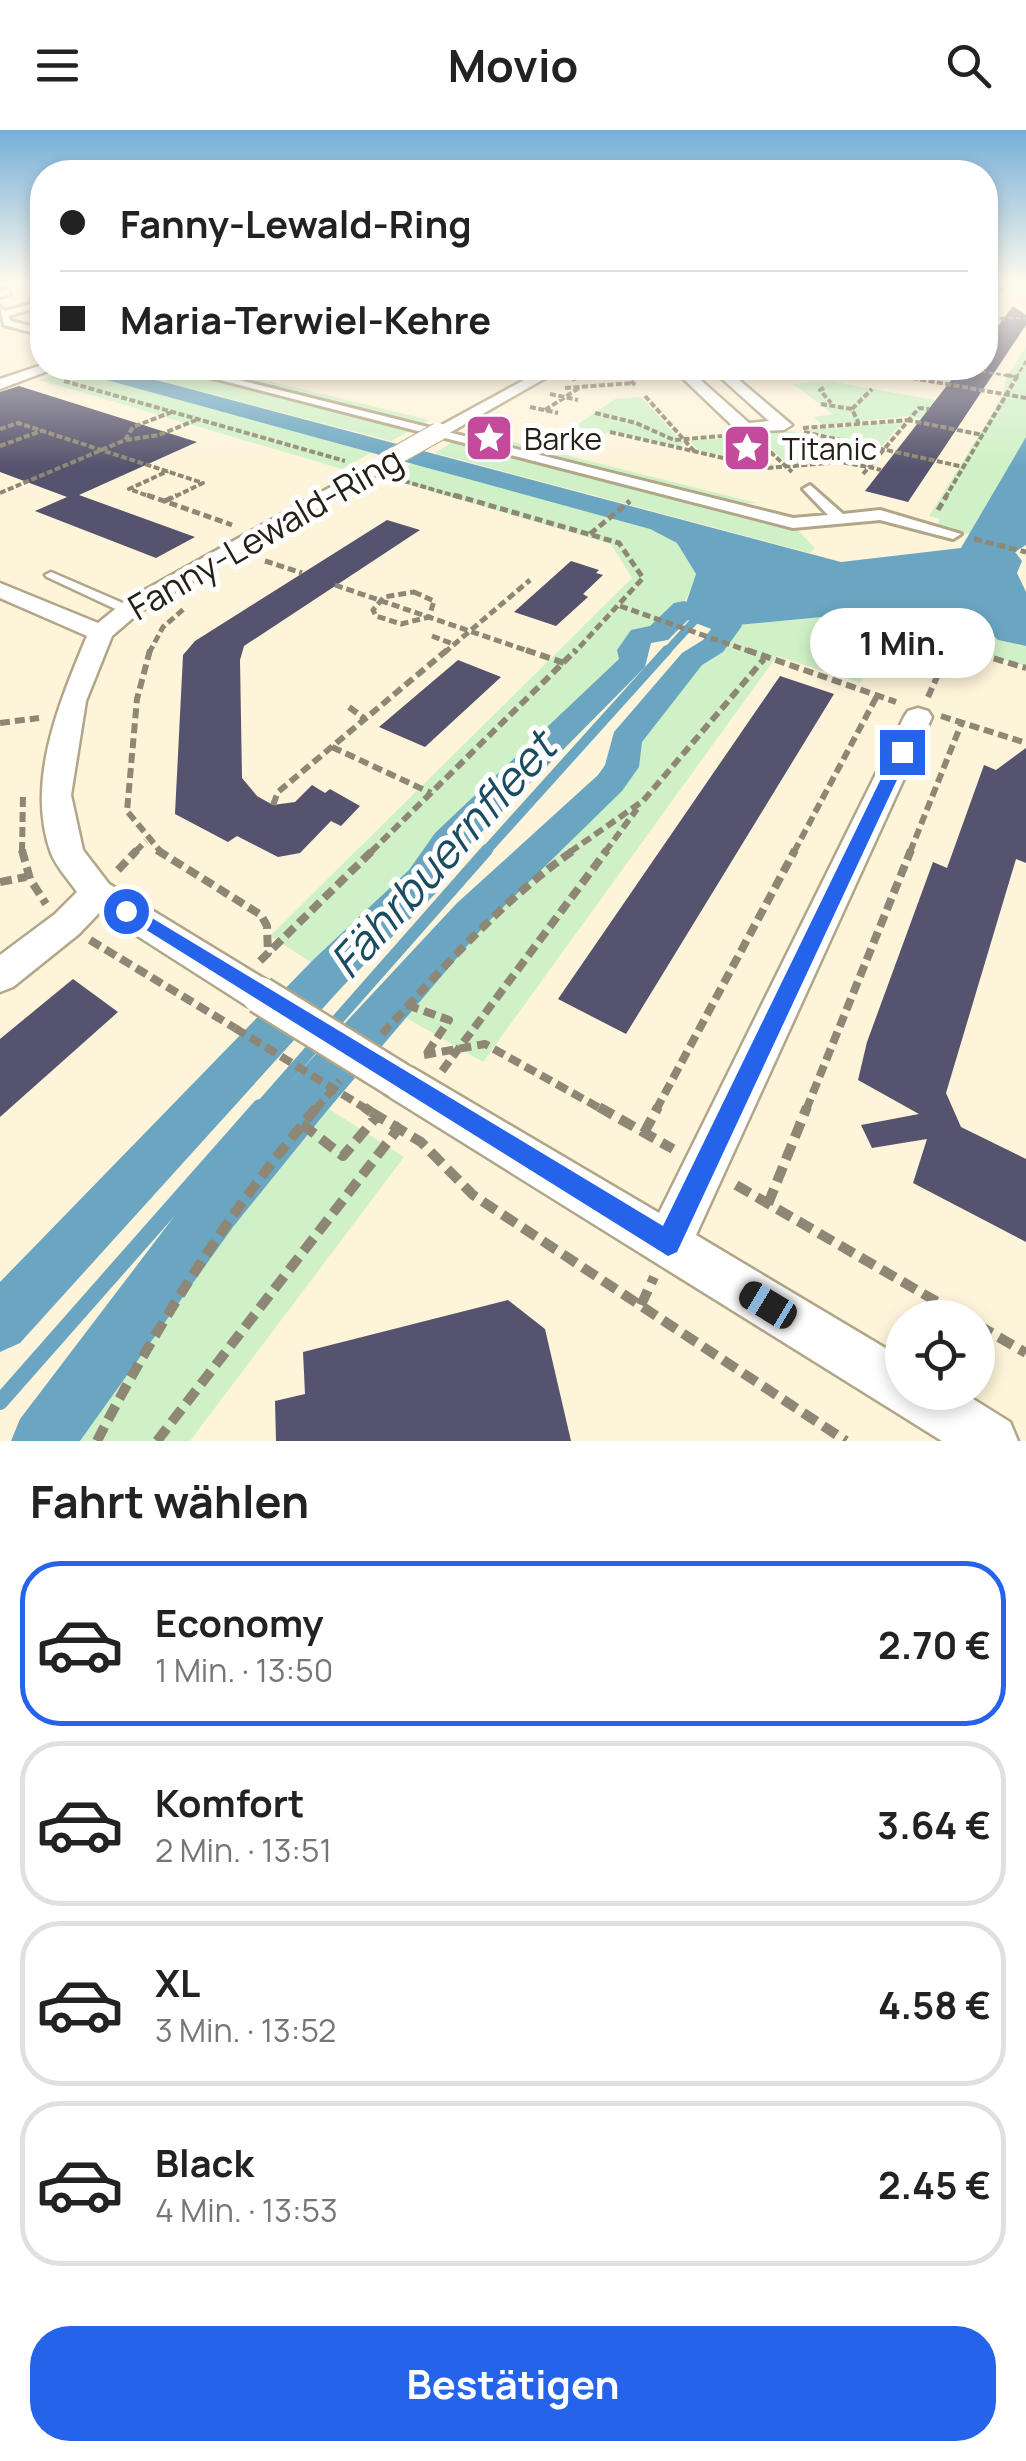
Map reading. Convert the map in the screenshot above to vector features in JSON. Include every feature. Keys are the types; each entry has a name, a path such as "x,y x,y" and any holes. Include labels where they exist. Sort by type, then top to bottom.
{"street":[{"path":"0,384 30,374"},
{"path":"233,380 793,523 880,515 953,534"},
{"name":"Fanny-Lewald-Ring","path":"534,380 257,534 128,610 101,632 73,702 56,796 67,853 98,893 256,981 388,1083 668,1244 885,1377"},
{"path":"693,380 745,428 784,424 731,380"},
{"path":"810,489 840,519"},
{"path":"0,590 101,632"},
{"path":"668,1244 920,713"},
{"path":"0,976 67,924 98,893"},
{"path":"941,1410 991,1441"}],"lane":[{"path":"51,576 128,610"}],"path":[{"path":"927,528 1026,360"},
{"path":"998,374 1017,377"},
{"path":"72,380 619,542 643,578 564,663 268,954 256,981 210,1012"},
{"path":"578,400 558,392 634,384 632,380"},
{"path":"921,380 1026,398"},
{"path":"966,388 972,380"},
{"path":"545,410 580,387"},
{"path":"824,388 820,390 832,404"},
{"path":"852,409 872,389"},
{"path":"646,396 696,452"},
{"path":"821,404 852,409"},
{"path":"863,474 920,408 929,408"},
{"path":"538,409 558,413"},
{"path":"852,409 859,424"},
{"path":"125,440 133,427 172,412"},
{"path":"595,413 644,426 663,438 687,442"},
{"path":"0,493 125,440 160,435 198,420"},
{"path":"908,420 983,436"},
{"path":"920,420 790,430 964,467"},
{"path":"0,430 18,423 203,483 165,501"},
{"path":"0,446 42,430"},
{"path":"610,432 767,468 841,462 882,470"},
{"path":"614,443 625,436"},
{"path":"674,457 687,442"},
{"path":"726,470 734,461"},
{"path":"767,468 775,476"},
{"path":"168,471 129,489 257,534"},
{"path":"590,534 643,491"},
{"path":"953,534 1025,552"},
{"path":"251,569 264,561 302,573"},
{"path":"273,805 278,792 530,580"},
{"path":"335,585 564,663"},
{"path":"404,591 422,594 434,602 429,617 411,624 390,623 376,616 374,610 379,600 404,591"},
{"path":"194,603 162,628 151,644 144,668 128,811 146,842 184,870 261,915 267,926 268,954 256,981"},
{"path":"620,606 739,645 764,658 920,713 1026,743"},
{"path":"432,636 454,644"},
{"path":"920,713 952,646 1026,668"},
{"path":"388,1083 407,1006 484,924 538,875 643,801 764,658"},
{"path":"644,1134 877,696"},
{"path":"349,707 365,719"},
{"path":"0,723 39,718"},
{"path":"768,1204 962,722"},
{"path":"332,747 430,793"},
{"path":"98,893 146,842"},
{"path":"0,882 26,878 67,924 157,984 235,1028 388,1083 421,1142 473,1195 846,1441"},
{"path":"302,1124 343,1156 388,1083 449,1020 407,1006"},
{"path":"97,1441 206,1248 302,1124 354,1065"},
{"path":"995,1335 1026,1353"}],"green space":[{"path":"1026,347 1026,437 973,531 968,534 937,527 940,519 929,516 1003,396 1006,379"},
{"path":"40,380 108,380 374,451 342,469"},
{"path":"157,380 264,380 429,420 391,441"},
{"path":"829,381 935,400 921,419 909,416 823,425 813,417 833,414 793,384"},
{"path":"641,397 683,443 679,447 610,431 597,439 579,435 574,427 615,399"},
{"path":"904,421 881,447 806,430"},
{"path":"470,431 757,503 733,504 466,436 459,439 795,527 815,548 810,553 435,453"},
{"path":"791,431 878,450 865,465 840,459 788,464 755,434"},
{"path":"743,436 774,466 698,450 690,441"},
{"path":"415,462 650,529 677,543 696,574 683,605 670,622 641,636 632,650 634,661 448,843 423,881 328,973 270,936 632,578 611,544 386,478"},
{"path":"864,613 905,626 921,616 954,616 981,625 998,640 1026,646 1026,666 892,628 860,683 777,656 483,1062 389,1008 471,914 610,783 622,767 626,740 692,659 713,646 728,626"},
{"path":"309,1096 404,1157 190,1441 42,1441 214,1208"}],"water":[{"path":"107,380 156,380 841,562 961,548 1026,437 1026,545 1015,552 1022,561 1017,573 1026,592 1026,646 998,640 981,625 954,616 921,616 905,626 864,613 728,626 684,609 696,574 677,543 650,529"}],"building":[{"path":"998,344 1013,344 998,367"},
{"path":"951,380 989,380 908,502 865,491"},
{"path":"19,386 197,442 79,495 195,537 156,558 35,511 67,497 0,472 0,392"},
{"path":"387,520 420,530 244,646 240,660 242,778 257,796 273,805 295,802 312,785 325,793 330,789 360,806 341,826 331,821 300,853 278,857 237,836 228,842 175,814 183,655 195,641"},
{"path":"571,561 603,575 583,594 588,597 556,626 514,612"},
{"path":"458,660 501,677 425,747 379,727"},
{"path":"780,676 834,694 626,1034 558,999"},
{"path":"1026,748 1026,863 1016,859 946,1093 961,1127 1026,1159 1026,1242 913,1183 927,1139 872,1148 861,1125 919,1114 858,1080 867,1042 933,862 947,868 984,765 996,770"},
{"path":"73,979 118,1012 0,1117 0,1039"},
{"path":"508,1300 545,1329 571,1441 276,1441 275,1401 305,1394 303,1352"}],"waterway":[{"name":"Fährbuernfleet","path":"665,653 707,607"},
{"path":"0,1323 328,973 423,881 448,843 634,661 632,650 641,636 658,634 684,609 728,626 713,646 692,659 626,740 622,767 610,783 471,914 214,1208 42,1441"},
{"name":"Fährbuernfleet","path":"485,852 667,650"},
{"name":"Fährbuernfleet","path":"258,1110 487,850"},
{"name":"Fährbuernfleet","path":"0,1402 260,1107"}],"place":[{"name":"Barke","path":"489,438"},
{"name":"Titanic","path":"747,448"}],"route":[{"path":"126,911 668,1244 902,752"}]}
